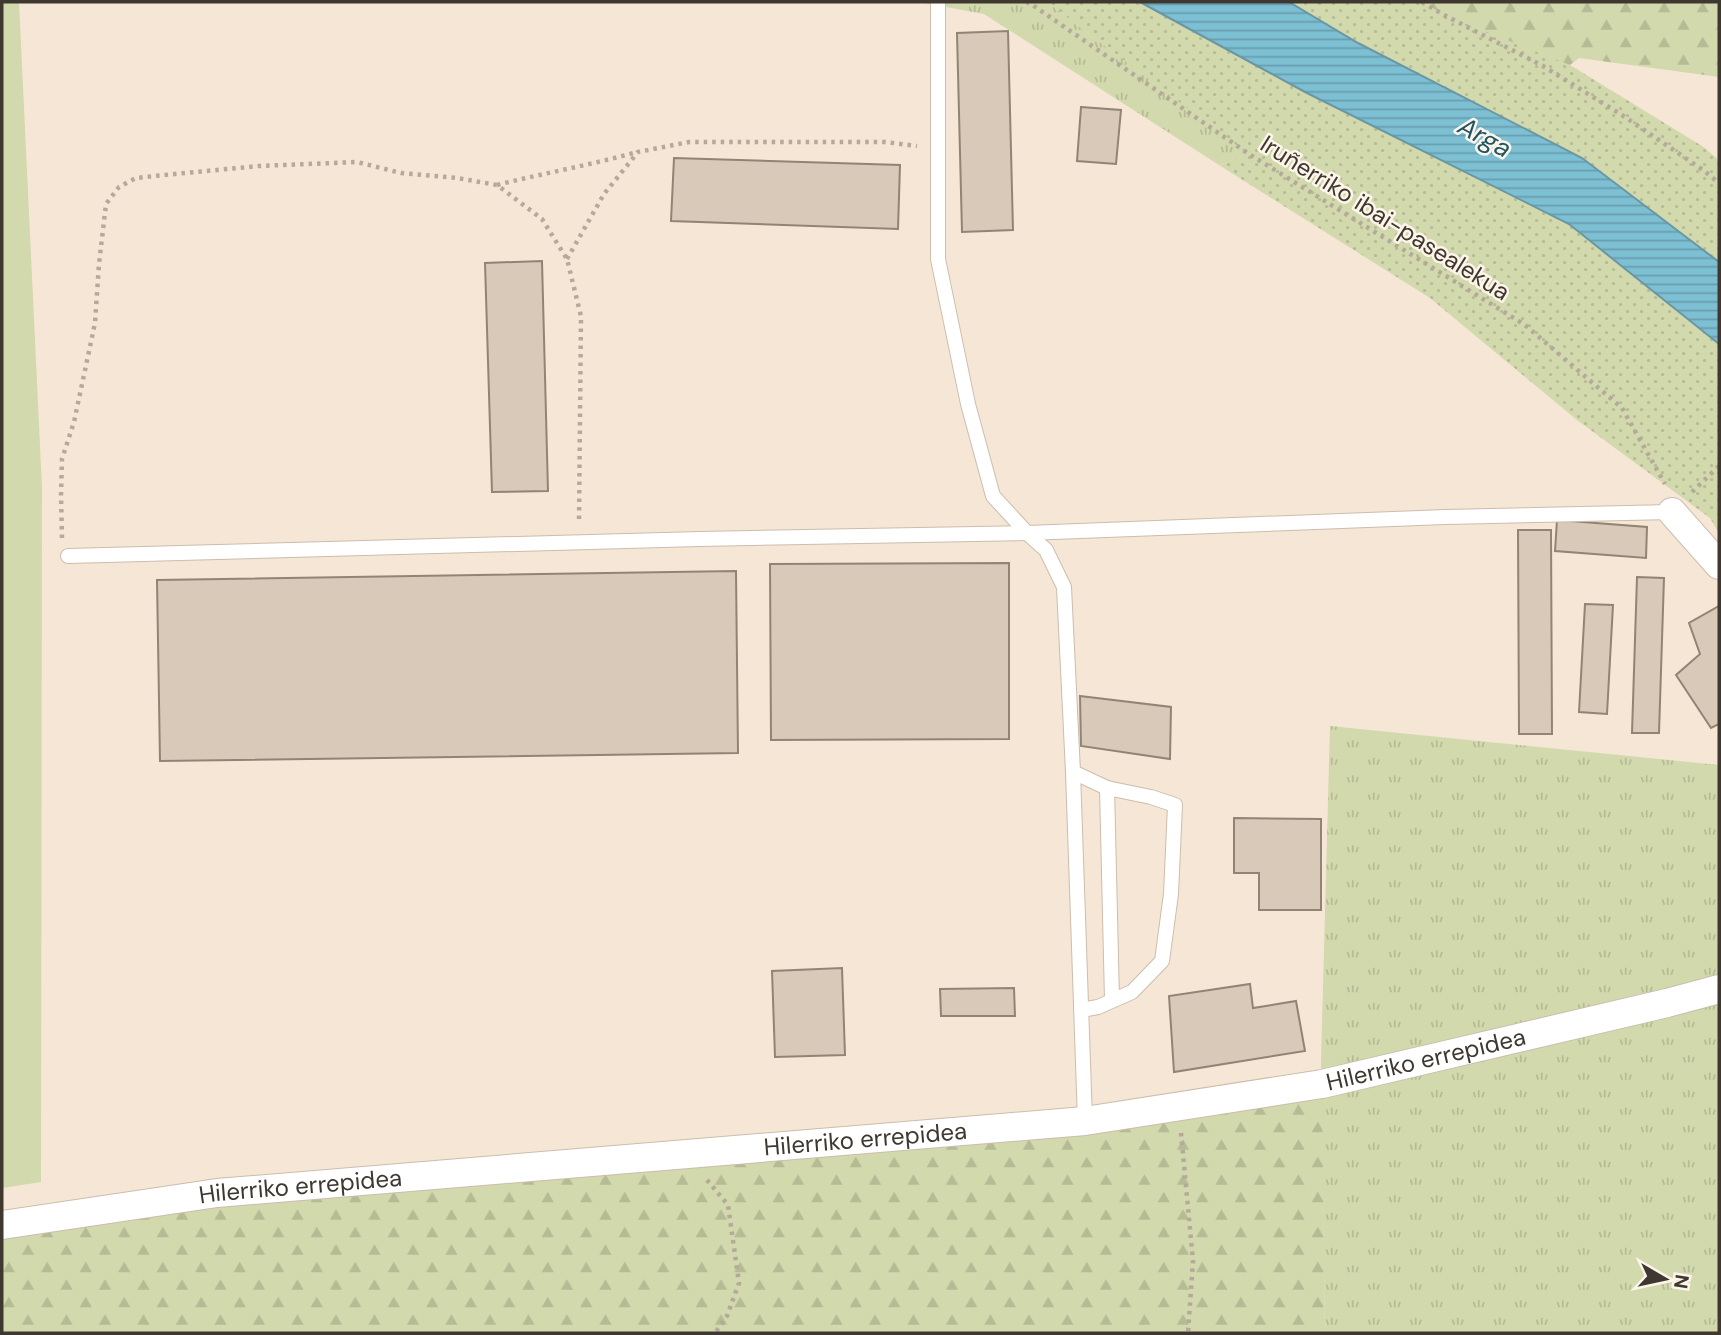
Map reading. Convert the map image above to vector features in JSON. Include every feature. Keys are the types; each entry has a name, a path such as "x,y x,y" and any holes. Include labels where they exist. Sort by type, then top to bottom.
{"street":[{"path":"1681,503 1719,565"},
{"name":"Hilerriko errepidea","path":"2,1225 217,1193 1086,1121 1322,1084 1719,989"}],"lane":[{"path":"938,2 939,259 968,404 993,496 1046,550 1064,587 1086,1121"},
{"path":"68,556 1027,533 1445,517 1681,503"},
{"path":"1073,772 1107,788 1174,805 1171,894 1162,961 1132,992 1098,1007 1081,1010"},
{"path":"1107,788 1112,1000"}],"path":[{"name":"Iruñerriko ibai-pasealekua","path":"1026,2 1249,154 1525,325 1622,408 1668,491 1681,503"},
{"path":"1422,2 1544,66 1625,117 1719,183"},
{"path":"68,556 62,540 62,459 74,422 95,323 106,204 118,187 136,178 259,166 357,162 401,173 497,185 689,142 885,142 938,150"},
{"path":"567,259 604,194 638,152"},
{"path":"497,185 542,219 567,259 580,316 579,542"},
{"path":"1681,503 1719,466"},
{"path":"1166,1108 1181,1131 1193,1261 1188,1333"},
{"path":"693,1153 707,1180 728,1205 739,1283 727,1316 715,1333"}],"green space":[{"path":"2,2 19,2 42,488 41,1182 2,1188"},
{"path":"919,2 1047,2 1249,154 1219,165 984,14"},
{"path":"1047,2 1140,2 1305,92 1569,224 1719,344 1719,533 1710,518 1577,420 1430,298 1219,165 1248,154"},
{"path":"1289,2 1422,2 1444,15 1570,65 1702,146 1719,160 1719,262 1582,158 1358,43"},
{"path":"1422,2 1719,2 1719,77 1579,58 1570,65 1543,66"},
{"path":"1330,726 1719,765 1719,1333 1325,1333 1321,1062"},
{"path":"1322,1084 1325,1333 2,1333 2,1225"}],"water":[{"name":"Arga","path":"1140,2 1289,2 1358,43 1582,158 1719,262 1719,344 1569,224 1305,92"}],"building":[{"path":"1008,31 1013,230 962,232 957,33"},
{"path":"1081,107 1121,110 1116,164 1077,161"},
{"path":"674,158 900,165 898,229 671,221"},
{"path":"542,261 548,491 492,492 485,263"},
{"path":"1557,520 1647,527 1646,558 1555,551"},
{"path":"1518,530 1551,530 1552,734 1519,734"},
{"path":"1009,563 1009,739 771,740 770,564"},
{"path":"736,571 738,753 160,761 157,580"},
{"path":"1637,577 1664,578 1659,733 1632,733"},
{"path":"1585,604 1613,605 1607,714 1579,712"},
{"path":"1719,606 1719,724 1711,728 1676,675 1700,654 1689,623"},
{"path":"1080,696 1171,707 1170,759 1081,746"},
{"path":"1234,818 1321,819 1321,910 1259,910 1259,873 1234,873"},
{"path":"842,968 845,1055 775,1057 772,971"},
{"path":"1250,984 1253,1008 1296,1001 1305,1051 1174,1072 1169,996"},
{"path":"1014,988 1015,1016 941,1016 940,989"}]}
